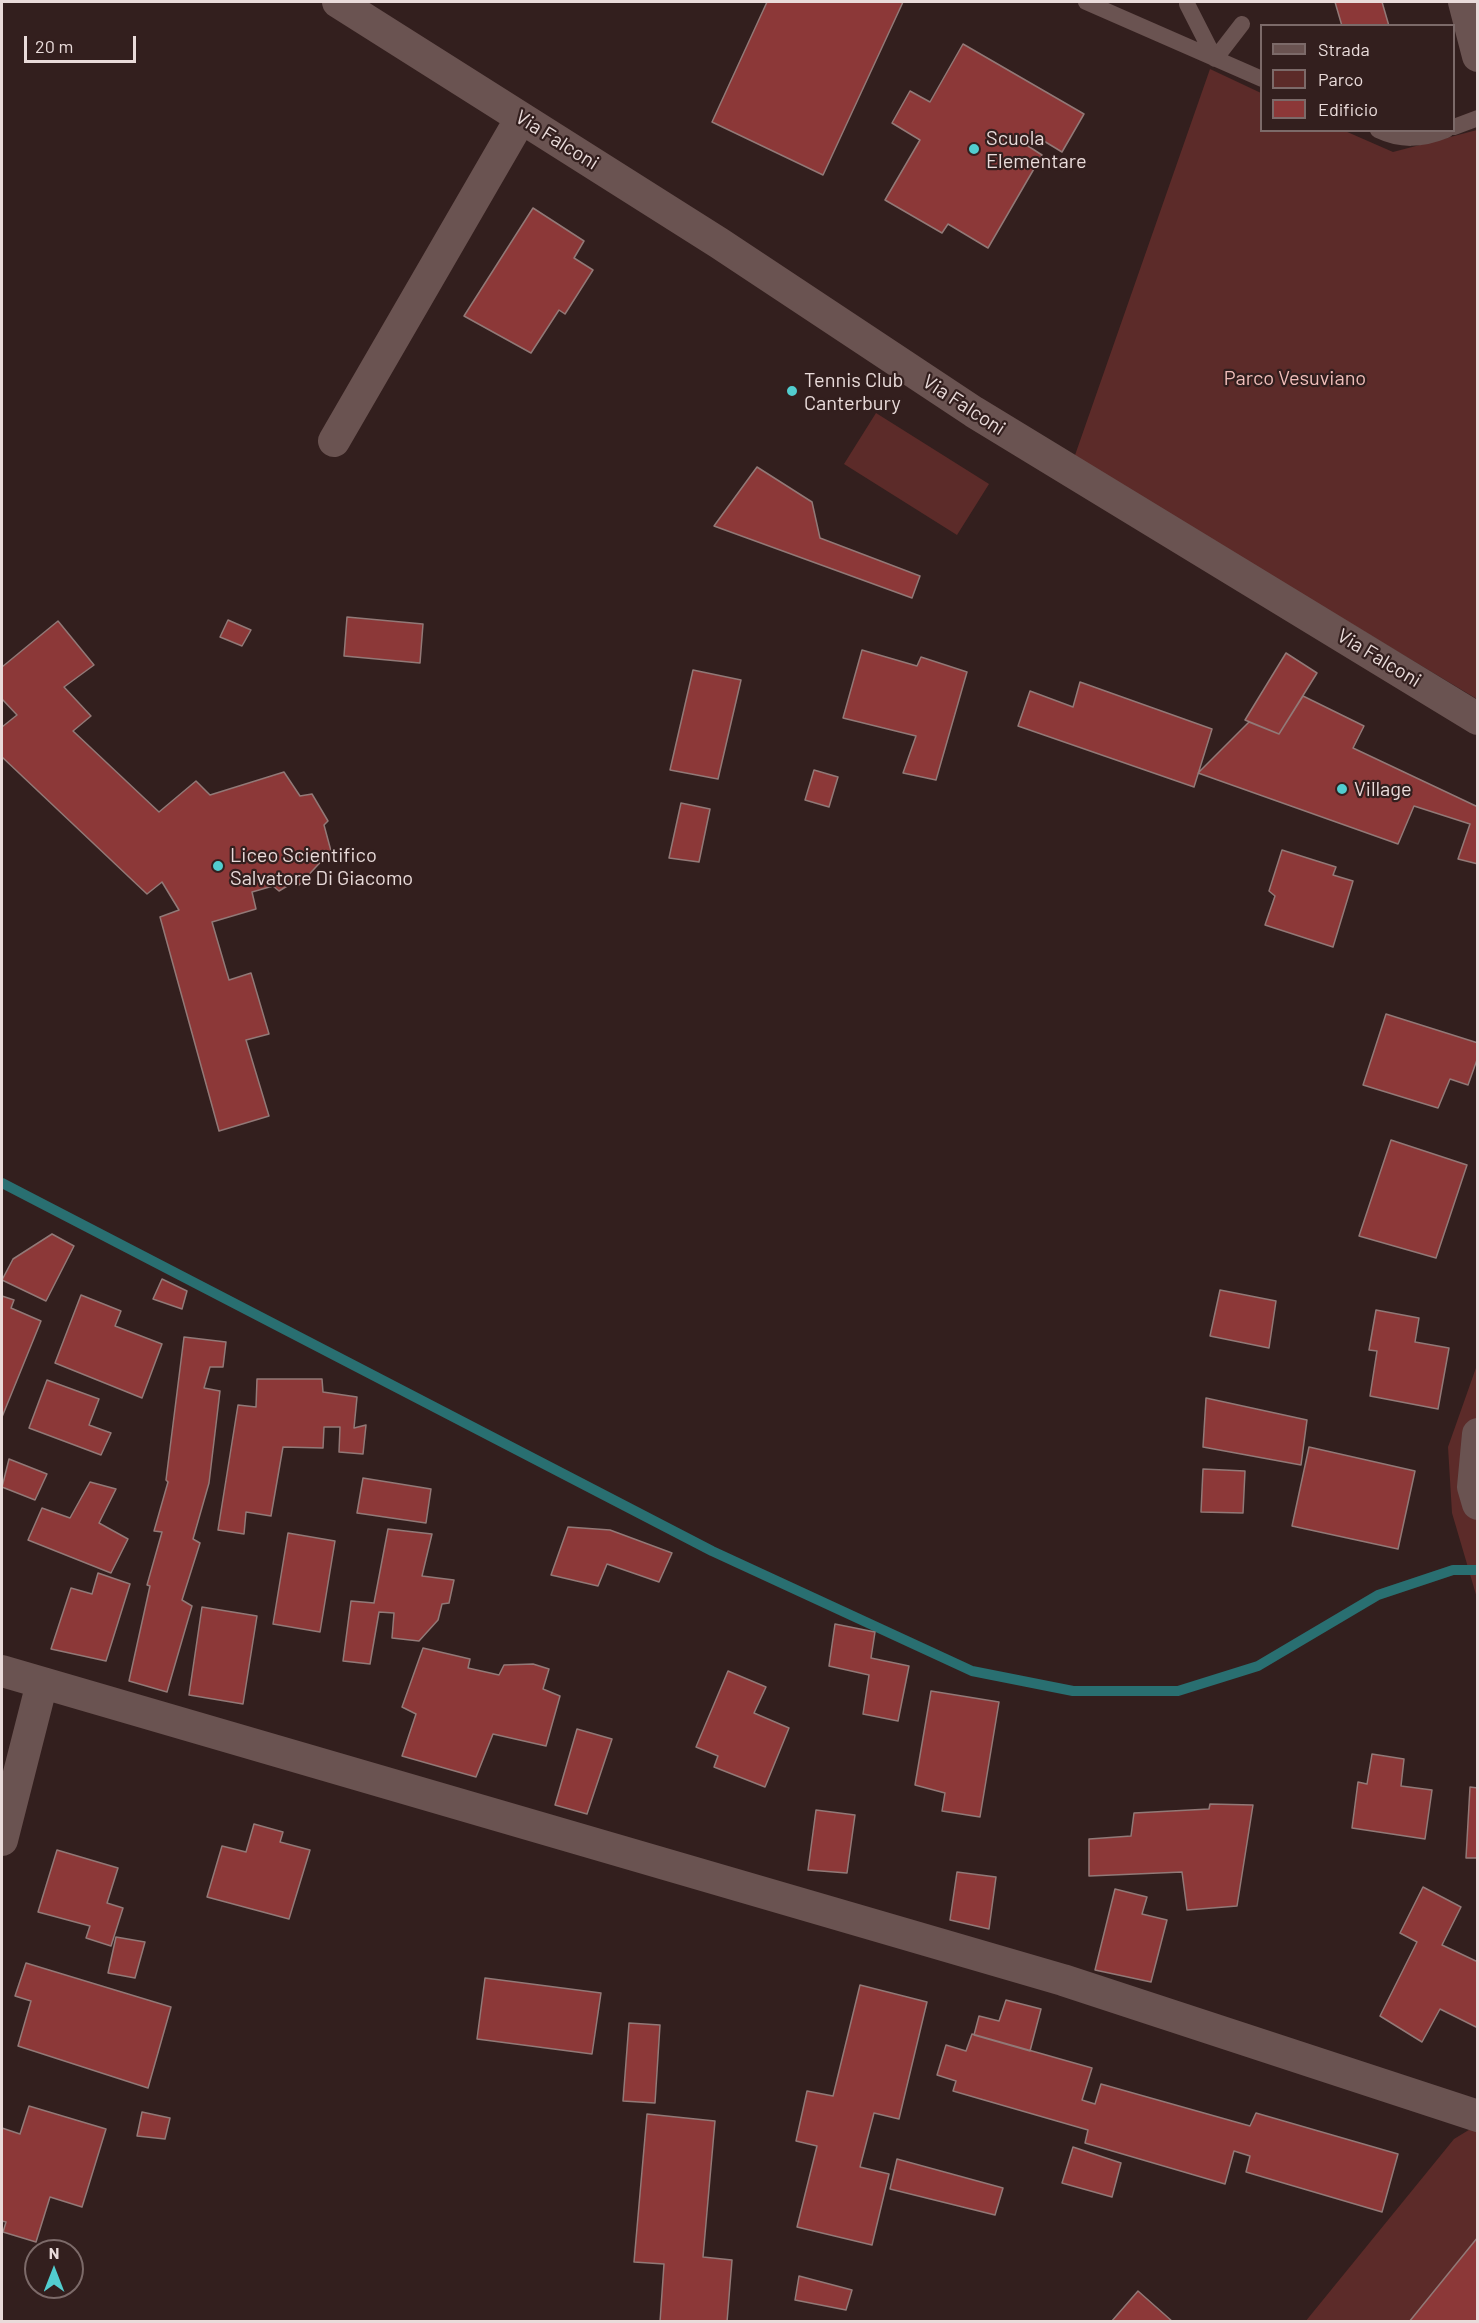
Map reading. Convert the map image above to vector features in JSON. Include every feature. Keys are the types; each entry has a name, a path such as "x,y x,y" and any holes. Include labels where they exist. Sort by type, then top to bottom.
{"street":[{"name":"Via Falconi","path":"338,2 719,243 974,412 1478,718"},
{"path":"1464,2 1478,56"},
{"path":"334,441 521,118"},
{"path":"1478,1434 1473,1487 1478,1504"},
{"path":"2,1671 1063,1980 1478,2116"},
{"path":"2,1840 42,1683"}],"lane":[{"path":"1086,2 1260,78"},
{"path":"1187,4 1215,58"},
{"path":"1215,58 1242,24"},
{"path":"1455,128 1478,118"},
{"path":"1381,132 1397,139 1434,135 1441,132"}],"green space":[{"name":"Parco Vesuviano","path":"1210,69 1260,93 1260,132 1347,132 1393,152 1477,130 1477,699 1074,458"},
{"path":"876,413 989,484 957,535 844,464"},
{"path":"1477,1365 1477,1598 1452,1513 1448,1447"},
{"path":"1477,2125 1477,2321 1305,2322 1454,2139"}],"building":[{"path":"767,2 903,2 823,175 712,122"},
{"path":"1335,2 1382,2 1388,24 1341,24"},
{"name":"Scuola Elementare","path":"963,44 1084,114 1062,152 1034,135 1028,146 1042,155 988,248 948,224 942,233 885,200 920,140 892,123 910,91 930,102"},
{"path":"533,208 584,241 574,258 593,270 565,314 559,310 531,353 464,316"},
{"path":"757,467 812,502 820,538 920,576 912,598 714,526"},
{"path":"347,617 423,624 420,663 344,656"},
{"path":"228,620 251,630 242,646 220,637"},
{"name":"Liceo Scientifico Salvatore Di Giacomo","path":"58,621 94,665 64,687 91,716 73,731 159,812 196,781 210,795 284,772 300,796 312,794 328,821 324,825 331,851 299,885 294,882 279,891 273,886 252,892 256,909 212,922 229,980 251,973 269,1034 246,1040 269,1116 219,1131 160,917 179,910 162,882 147,894 2,757 2,727 17,715 2,699 2,667"},
{"path":"862,650 917,666 921,657 967,672 936,780 903,773 916,736 843,718"},
{"path":"1286,653 1317,673 1279,734 1245,720"},
{"path":"693,670 741,680 718,779 670,770"},
{"path":"1080,682 1212,729 1194,787 1018,726 1030,691 1073,707"},
{"name":"Village","path":"1303,696 1364,726 1353,748 1478,807 1478,864 1458,859 1470,824 1414,806 1398,844 1198,773 1249,722 1279,734"},
{"path":"814,770 838,777 829,807 805,800"},
{"path":"681,803 710,809 699,862 669,858"},
{"path":"1282,850 1336,867 1333,875 1353,881 1333,947 1265,925 1275,896 1269,891"},
{"path":"1386,1014 1478,1043 1478,1057 1468,1085 1450,1079 1438,1108 1363,1085"},
{"path":"1391,1140 1467,1165 1436,1258 1359,1236"},
{"path":"52,1234 74,1246 46,1301 2,1280 13,1259"},
{"path":"162,1279 187,1291 182,1309 153,1299"},
{"path":"1220,1290 1276,1301 1269,1348 1210,1336"},
{"path":"81,1295 121,1311 115,1326 162,1344 142,1398 55,1363"},
{"path":"2,1296 14,1300 11,1308 41,1321 2,1417"},
{"path":"1376,1310 1419,1318 1415,1342 1449,1348 1438,1409 1370,1396 1377,1351 1369,1350"},
{"path":"184,1337 226,1342 223,1367 210,1367 204,1388 220,1391 209,1483 193,1539 200,1543 182,1600 192,1606 167,1692 129,1681 150,1586 147,1585 162,1532 154,1531 168,1482 166,1480"},
{"path":"257,1379 322,1379 323,1392 357,1397 354,1428 366,1425 363,1454 339,1452 340,1427 324,1427 323,1448 283,1447 271,1516 246,1512 244,1534 218,1530 238,1405 256,1407"},
{"path":"47,1380 99,1399 89,1425 111,1433 101,1455 29,1428"},
{"path":"1206,1398 1307,1420 1301,1465 1203,1447"},
{"path":"1309,1447 1415,1471 1398,1549 1292,1526"},
{"path":"9,1459 47,1474 35,1500 2,1487"},
{"path":"1203,1469 1245,1471 1243,1513 1201,1512"},
{"path":"363,1478 431,1489 426,1523 357,1513"},
{"path":"90,1482 116,1489 99,1523 128,1539 111,1573 28,1540 42,1508 70,1518"},
{"path":"568,1527 610,1530 672,1553 659,1582 607,1564 598,1586 551,1575"},
{"path":"388,1529 432,1534 422,1576 454,1580 449,1603 442,1604 438,1620 419,1641 392,1638 394,1613 379,1612 370,1664 343,1661 351,1601 374,1603"},
{"path":"288,1533 335,1541 320,1632 273,1624"},
{"path":"98,1573 130,1584 106,1661 51,1649 71,1588 92,1594"},
{"path":"202,1607 257,1616 243,1704 189,1695"},
{"path":"835,1624 875,1632 871,1658 909,1666 898,1721 863,1714 869,1675 829,1666"},
{"path":"423,1648 470,1659 468,1668 499,1675 504,1665 533,1664 549,1669 543,1689 560,1696 546,1746 493,1734 476,1777 402,1756 416,1714 402,1707"},
{"path":"728,1671 766,1687 754,1713 789,1728 765,1787 714,1767 718,1756 696,1747"},
{"path":"931,1691 999,1702 980,1817 942,1811 945,1793 915,1785"},
{"path":"577,1729 612,1739 587,1814 555,1805"},
{"path":"1372,1754 1404,1759 1401,1786 1432,1790 1425,1839 1352,1828 1358,1782 1367,1784"},
{"path":"1470,1787 1478,1788 1478,1858 1466,1858"},
{"path":"1210,1804 1253,1805 1237,1906 1187,1910 1182,1872 1089,1876 1089,1839 1131,1836 1134,1813 1209,1809"},
{"path":"816,1810 855,1815 847,1873 808,1870"},
{"path":"254,1824 283,1832 280,1842 310,1850 289,1919 207,1897 222,1846 246,1852"},
{"path":"57,1850 118,1868 107,1903 123,1908 111,1946 86,1938 90,1926 38,1912"},
{"path":"957,1872 996,1877 989,1929 950,1920"},
{"path":"1423,1887 1461,1907 1442,1945 1478,1962 1478,2028 1440,2009 1422,2042 1380,2016 1417,1942 1400,1933"},
{"path":"1115,1889 1147,1897 1142,1914 1167,1920 1151,1982 1095,1970"},
{"path":"116,1937 145,1942 135,1978 108,1973"},
{"path":"26,1963 171,2007 148,2088 18,2046 31,2001 15,1996"},
{"path":"485,1978 601,1993 592,2054 477,2039"},
{"path":"860,1985 927,2002 899,2119 874,2113 860,2167 889,2174 872,2245 797,2227 817,2146 796,2141 807,2091 833,2096"},
{"path":"1006,2000 1041,2009 1030,2051 974,2035 979,2016 999,2021"},
{"path":"629,2023 660,2025 655,2103 623,2101"},
{"path":"972,2034 1092,2068 1082,2100 1095,2104 1101,2084 1250,2126 1256,2113 1398,2154 1382,2212 1246,2172 1250,2156 1234,2151 1225,2184 1085,2143 1088,2130 953,2091 956,2081 937,2075 946,2045 966,2051"},
{"path":"29,2106 106,2129 82,2207 50,2197 37,2239 26,2239 3,2232 6,2222 2,2221 2,2128 20,2134"},
{"path":"142,2112 170,2118 165,2139 137,2136"},
{"path":"647,2114 715,2121 703,2257 732,2260 727,2322 660,2322 664,2264 634,2262"},
{"path":"1073,2147 1121,2163 1112,2197 1062,2183"},
{"path":"897,2159 1003,2188 995,2215 890,2189"},
{"path":"1478,2237 1478,2322 1409,2322"},
{"path":"799,2276 852,2290 846,2310 795,2300"},
{"path":"1138,2291 1173,2322 1111,2322"}],"waterway":[{"path":"2,1183 712,1551 972,1671 1073,1691 1178,1691 1258,1666 1378,1595 1453,1570 1478,1570"}],"place":[{"name":"Scuola Elementare","path":"974,149"},
{"name":"Tennis Club Canterbury","path":"792,391"},
{"name":"Village","path":"1342,789"},
{"name":"Liceo Scientifico Salvatore Di Giacomo","path":"218,866"}]}
